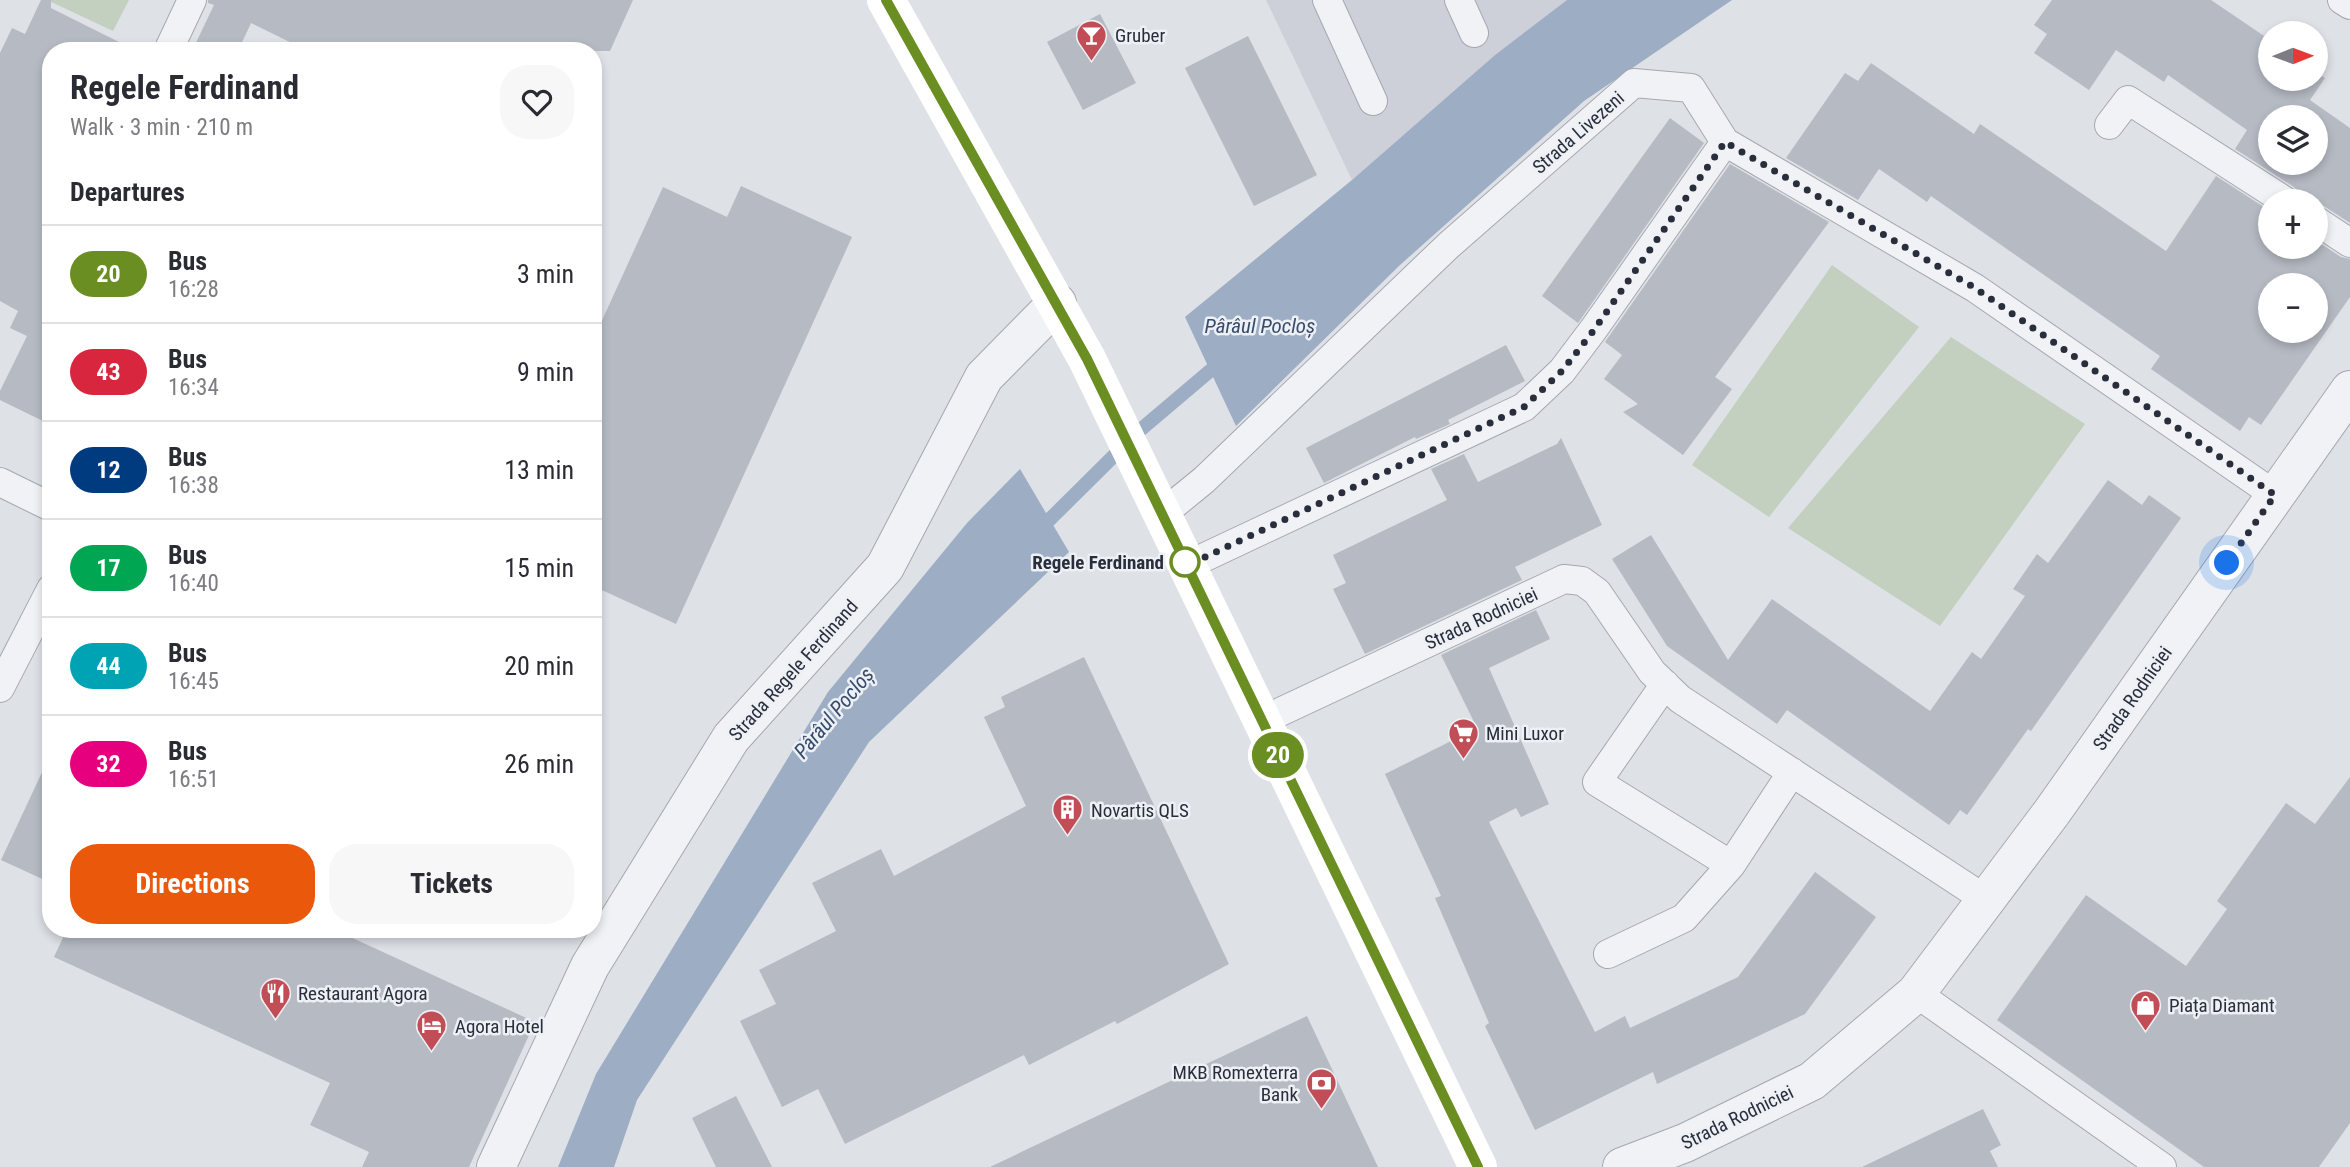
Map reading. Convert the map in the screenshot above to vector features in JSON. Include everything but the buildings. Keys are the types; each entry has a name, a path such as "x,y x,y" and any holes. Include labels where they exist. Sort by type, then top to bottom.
{"main road":[{"path":"886,0 1087,359 1478,1167"}],"street":[{"name":"Strada Regele Ferdinand","path":"496,1167 590,966 731,738 885,567 984,377 1057,303"},
{"name":"Strada Rodniciei","path":"1622,1167 1685,1143 1812,1080 1916,993 2052,812 2350,390"}],"lane":[{"path":"172,42 192,0"},
{"path":"1327,0 1373,101"},
{"path":"1460,0 1474,33"},
{"path":"2342,0 2350,5"},
{"name":"Strada Livezeni","path":"1159,511 1204,480 1449,245 1634,83 1692,88 1725,142"},
{"path":"2109,125 2129,100 2266,189"},
{"path":"1186,566 1524,407 1562,371 1594,330 1725,142 1975,288 2275,495"},
{"path":"2328,229 2350,243"},
{"path":"0,482 42,503"},
{"name":"Strada Rodniciei","path":"1261,721 1564,579 1582,581 1597,592 1652,672 1681,699 1987,901"},
{"path":"0,688 42,606"},
{"path":"1665,684 1597,782 1731,865"},
{"path":"1608,954 1684,918 1731,865 1793,772"},
{"path":"1916,993 2162,1167"}],"shaded area":[{"path":"1266,0 1567,0 1495,55 1352,180"}],"green space":[{"path":"47,0 129,0 113,31"},
{"path":"1832,265 1919,327 1769,517 1692,465"},
{"path":"1951,337 2085,424 1940,626 1788,528"}],"water":[{"name":"Pârâul Pocloș","path":"1567,0 1732,0 1584,101 1400,265 1236,426 1185,317 1352,180 1495,55"},
{"path":"1020,469 1069,552 869,742 637,1100 614,1167 558,1167 596,1074 828,692 967,523"}],"waterway":[{"name":"Pârâul Pocloș","path":"1036,533 1139,431 1224,359"}],"bus line":[{"name":"20","path":"886,0 1087,359 1478,1167"}],"place":[{"name":"Gruber","path":"1092,62"},
{"name":"Regele Ferdinand","path":"1185,562"},
{"name":"Mini Luxor","path":"1463,760"},
{"name":"Novartis QLS","path":"1068,837"},
{"name":"Restaurant Agora","path":"275,1020"},
{"name":"Piața Diamant","path":"2146,1032"},
{"name":"Agora Hotel","path":"432,1053"},
{"name":"MKB Romexterra Bank","path":"1321,1110"}],"route":[{"path":"1185,562 1186,566 1524,407 1562,371 1594,330 1725,142 1975,288 2275,495 2227,563"}]}
